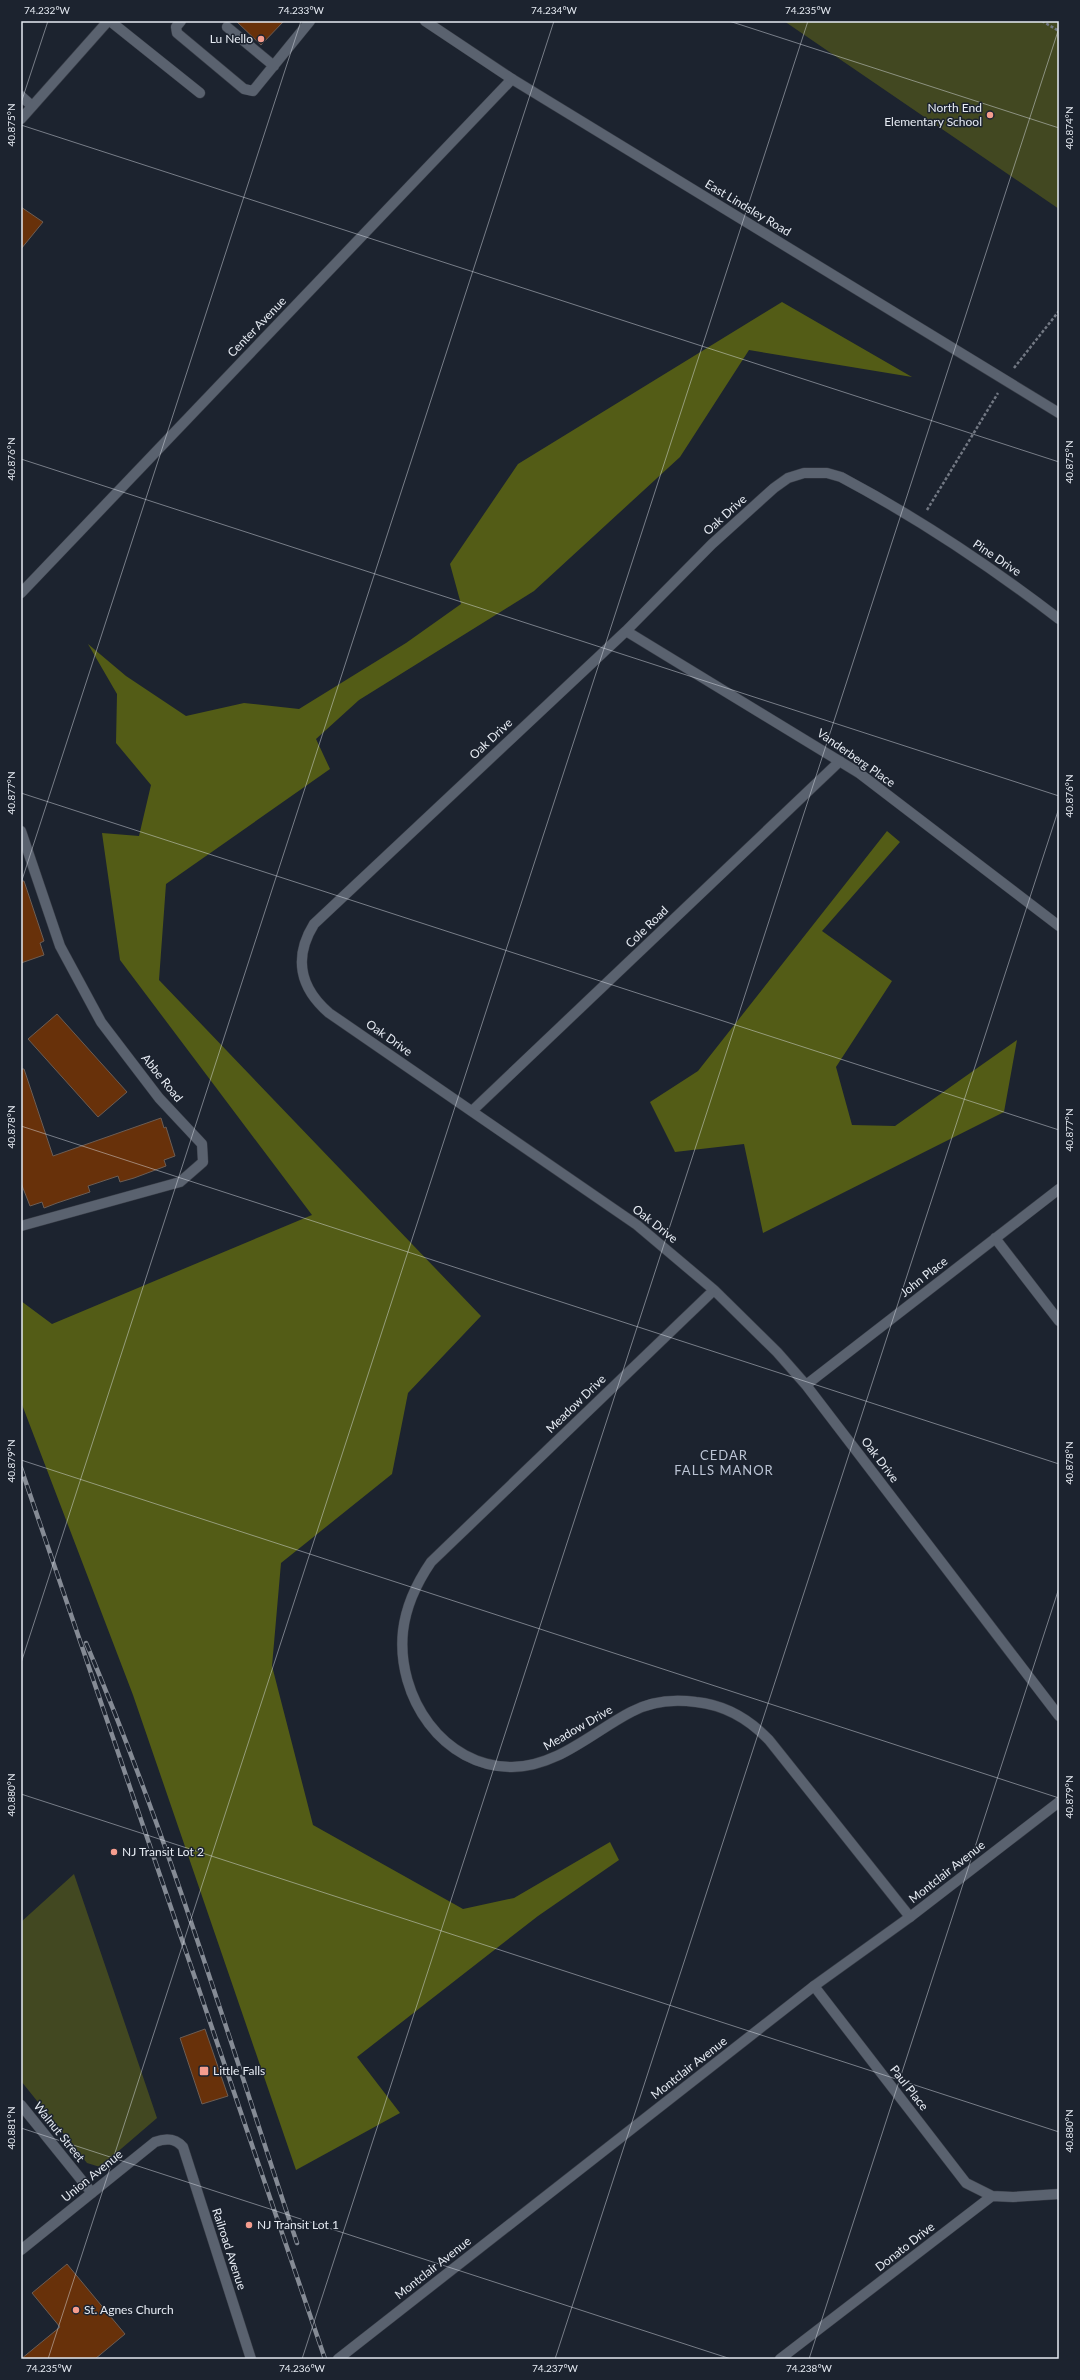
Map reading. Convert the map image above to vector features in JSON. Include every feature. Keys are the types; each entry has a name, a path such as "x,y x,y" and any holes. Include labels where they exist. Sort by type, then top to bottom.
{"street":[{"path":"21,119 109,21 200,93"},
{"path":"181,21 176,27 177,33 244,89 253,91 310,21"},
{"name":"East Lindsley Road","path":"425,21 512,79 1059,413"},
{"path":"227,27 274,66"},
{"name":"Center Avenue","path":"21,593 512,79"},
{"path":"21,96 32,106"},
{"name":"Oak Drive","path":"919,522 834,475 813,472 792,477 774,488 712,544 626,630 314,924 303,947 301,959 306,984 319,1004 637,1225 714,1290 772,1347 806,1385 1059,1716"},
{"name":"Pine Drive","path":"919,522 990,568 1059,619"},
{"name":"Vanderberg Place","path":"626,630 840,761 1059,926"},
{"name":"Cole Road","path":"472,1111 840,761"},
{"name":"Abbe Road","path":"21,831 60,946 101,1022 159,1098 202,1144 203,1162 180,1182 21,1226"},
{"name":"John Place","path":"806,1385 1059,1189"},
{"path":"995,1238 1059,1321"},
{"name":"Meadow Drive","path":"714,1290 431,1562 412,1595 403,1632 405,1671 411,1690 429,1725 443,1740 469,1758 500,1767 528,1766 554,1758 632,1711 649,1705 685,1701 704,1703 733,1712 758,1729 769,1740 910,1917"},
{"name":"Montclair Avenue","path":"338,2359 814,1986 910,1917 1059,1802"},
{"name":"Paul Place","path":"814,1986 966,2183 992,2196"},
{"name":"Walnut Street","path":"21,2105 92,2193"},
{"name":"Union Avenue","path":"21,2250 156,2142 171,2139 178,2141 183,2147"},
{"name":"Railroad Avenue","path":"183,2147 251,2359"},
{"path":"992,2196 1013,2197 1059,2194"},
{"name":"Donato Drive","path":"780,2359 992,2196"}],"path":[{"path":"1042,21 1059,31"},
{"path":"919,522 1006,381 1059,311"}],"green space":[{"name":"North End Elementary School","path":"784,21 1059,21 1059,209"},
{"path":"782,302 912,377 749,350 680,457 534,591 359,700 316,739 330,769 166,884 159,980 481,1316 408,1393 392,1474 281,1563 272,1666 313,1825 463,1909 514,1898 610,1842 619,1860 538,1916 357,2057 400,2113 296,2170 133,1695 21,1402 21,1301 52,1324 312,1215 120,960 102,833 139,836 151,785 116,743 117,694 88,644 126,676 186,716 244,703 299,709 406,643 461,604 450,564 518,464"},
{"path":"887,831 900,842 822,931 892,981 836,1067 852,1125 895,1126 1017,1040 1004,1112 763,1233 744,1144 675,1152 650,1102 698,1071"},
{"path":"74,1874 157,2118 100,2167 87,2163 21,2081 21,1922"}],"building":[{"name":"Lu Nello","path":"236,21 284,21 261,45"},
{"path":"21,207 43,222 21,249"},
{"path":"21,881 24,881 44,941 40,943 44,955 21,963"},
{"path":"57,1014 127,1092 98,1117 28,1039"},
{"path":"21,1069 24,1069 53,1156 161,1118 164,1128 166,1127 175,1156 164,1160 166,1166 134,1178 120,1182 118,1176 88,1186 90,1192 44,1208 42,1202 30,1206 21,1183"},
{"path":"205,2029 228,2096 202,2104 180,2038"},
{"name":"St. Agnes Church","path":"67,2264 125,2334 95,2359 21,2359 60,2327 32,2293"}],"railway":[{"path":"21,1468 325,2359"},
{"path":"86,1643 145,1791 172,1866 223,2016 297,2243"}],"place":[{"name":"Lu Nello","path":"261,39"},
{"name":"North End Elementary School","path":"990,115"},
{"name":"NJ Transit Lot 2","path":"114,1852"},
{"name":"Little Falls","path":"204,2071"},
{"name":"NJ Transit Lot 1","path":"249,2225"},
{"name":"St. Agnes Church","path":"76,2310"}],"district":[{"name":"CEDAR FALLS MANOR","path":"724,1462"}]}
